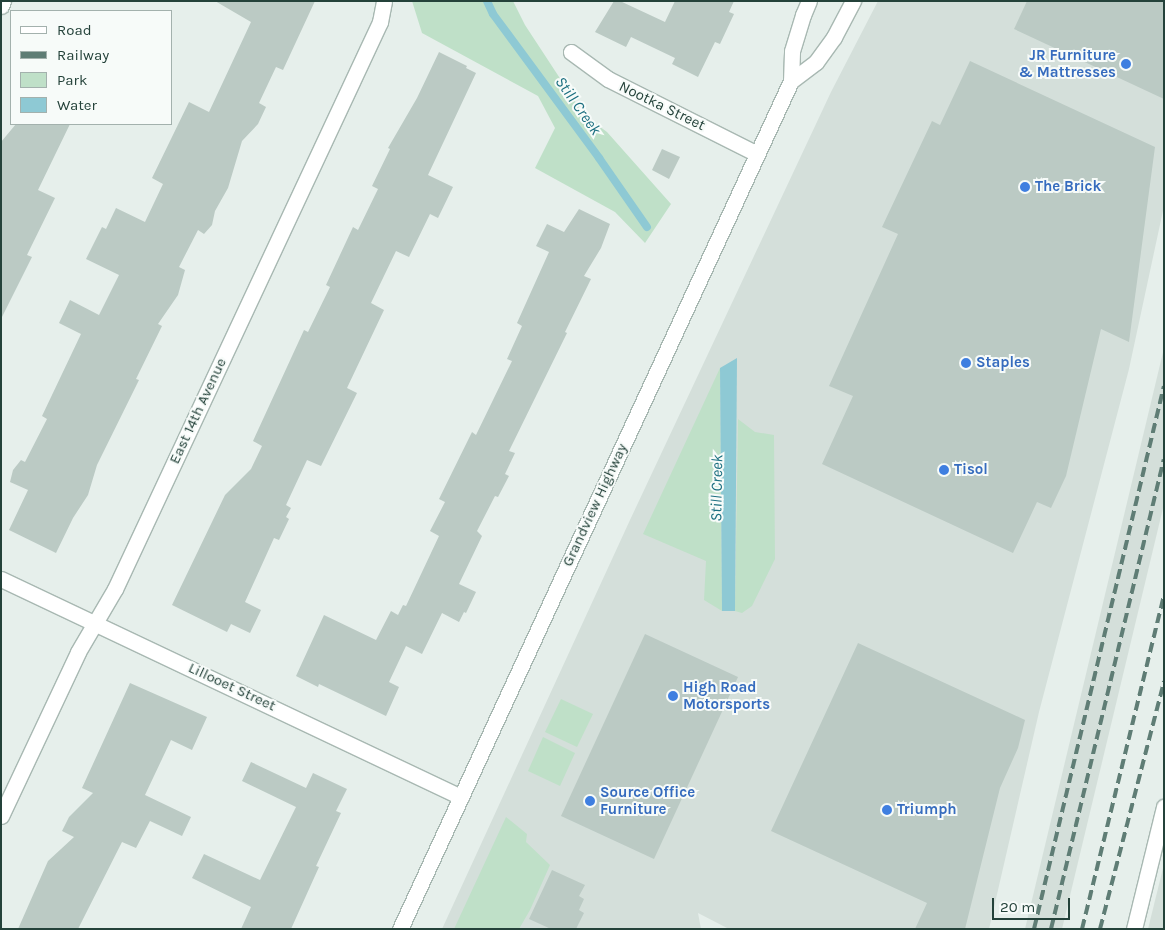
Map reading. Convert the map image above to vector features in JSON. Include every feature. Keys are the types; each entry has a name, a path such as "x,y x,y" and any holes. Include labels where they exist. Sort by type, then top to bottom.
{"street":[{"path":"1,6 3,1"},
{"name":"East 14th Avenue","path":"1,816 78,652 114,589 380,22 384,1"},
{"name":"Grandview Highway","path":"400,929 791,82 792,51 802,15 809,1"},
{"name":"Grandview Highway","path":"791,82 816,62 834,37 854,1"},
{"name":"Nootka Street","path":"571,52 608,79 757,154"},
{"name":"Lillooet Street","path":"1,579 96,622 461,797"},
{"path":"1134,929 1164,807"}],"shaded area":[{"path":"878,1 1164,1 1164,206 1129,369 1039,712 989,929 729,929 698,913 701,929 442,929 630,520 831,92"},
{"path":"1164,348 1164,504 1062,929 1025,929"},
{"path":"1164,864 1164,929 1148,929"}],"green space":[{"path":"412,1 513,1 525,25 584,115 607,132 671,204 645,243 615,212 535,168 555,128 538,96 422,33"},
{"path":"720,368 722,611 704,600 706,561 643,534"},
{"path":"738,419 755,432 774,435 775,559 752,606 742,613 735,611"},
{"path":"561,699 593,714 577,747 545,732"},
{"path":"543,737 575,753 560,786 528,771"},
{"path":"506,817 527,834 526,842 550,865 530,910 519,929 454,929"}],"water":[{"path":"737,358 735,611 722,611 720,368"}],"building":[{"path":"215,1 315,1 283,70 276,67 259,103 266,107 258,124 242,141 228,188 215,211 212,225 204,234 198,230 179,267 185,270 178,295 158,324 162,326 136,379 139,380 97,465 88,495 73,518 56,553 9,530 28,490 10,482 13,470 21,460 25,462 47,419 42,416 81,334 59,323 70,300 99,315 119,275 86,259 102,227 106,229 116,208 145,222 163,184 152,178 189,102 209,112 251,22"},
{"path":"614,1 620,1 665,22 675,1 734,1 729,12 734,14 720,44 715,42 698,77 672,64 675,58 631,37 626,47 595,32"},
{"name":"JR Furniture & Mattresses","path":"1027,1 1164,1 1164,99 1014,29"},
{"path":"439,52 467,66 466,68 476,73 428,175 453,187 438,218 430,214 409,257 396,251 371,303 384,310 347,388 357,393 321,466 307,460 286,505 291,508 286,517 289,519 279,540 274,538 245,602 261,610 250,633 231,624 227,632 172,605 225,495 251,469 262,446 253,441 304,330 308,332 330,287 326,285 353,227 358,230 378,189 372,186 390,149 388,148 417,98"},
{"path":"970,61 1155,147 1129,342 1101,329 1066,476 1051,508 1037,502 1013,553 822,464 853,396 829,386 898,234 882,227 932,121 940,125"},
{"path":"15,125 70,125 38,190 55,198 27,255 32,257 1,319 1,142"},
{"path":"662,149 680,157 669,179 652,170"},
{"path":"579,209 610,224 601,248 584,276 591,279 565,332 567,333 509,451 515,453 505,474 509,476 498,497 495,496 477,531 482,536 459,584 476,592 466,613 464,612 459,622 442,613 422,654 406,646 389,682 399,687 386,716 319,684 318,687 296,676 324,615 376,640 391,611 398,615 403,605 406,606 439,536 430,531 445,502 439,499 472,432 476,435 512,361 507,359 522,326 517,323 549,252 536,246 547,224 564,232"},
{"path":"645,634 738,677 654,859 561,816"},
{"name":"Triumph","path":"858,643 1025,720 1018,748 1000,788 965,929 915,929 927,903 771,831"},
{"path":"130,683 207,717 192,750 171,740 145,795 191,817 182,836 150,821 136,848 122,842 78,929 18,929 48,861 74,837 62,831 69,817 93,793 82,788"},
{"path":"251,762 306,788 313,773 347,789 336,811 341,813 316,866 319,867 291,929 241,929 251,907 192,878 204,854 260,880 296,807 242,781"},
{"path":"552,870 585,885 579,896 584,899 579,910 584,913 576,929 551,929 529,919"}],"waterway":[{"name":"Still Creek","path":"487,1 493,14 599,158 647,227"}],"railway":[{"path":"1034,929 1164,386"},
{"path":"1051,929 1164,459"},
{"path":"1082,929 1164,596"},
{"path":"1100,929 1164,681"}],"place":[{"name":"JR Furniture & Mattresses","path":"1126,64"},
{"name":"The Brick","path":"1025,187"},
{"name":"Staples","path":"966,363"},
{"name":"Tisol","path":"944,470"},
{"name":"High Road Motorsports","path":"673,696"},
{"name":"Source Office Furniture","path":"590,801"},
{"name":"Triumph","path":"887,810"}]}
